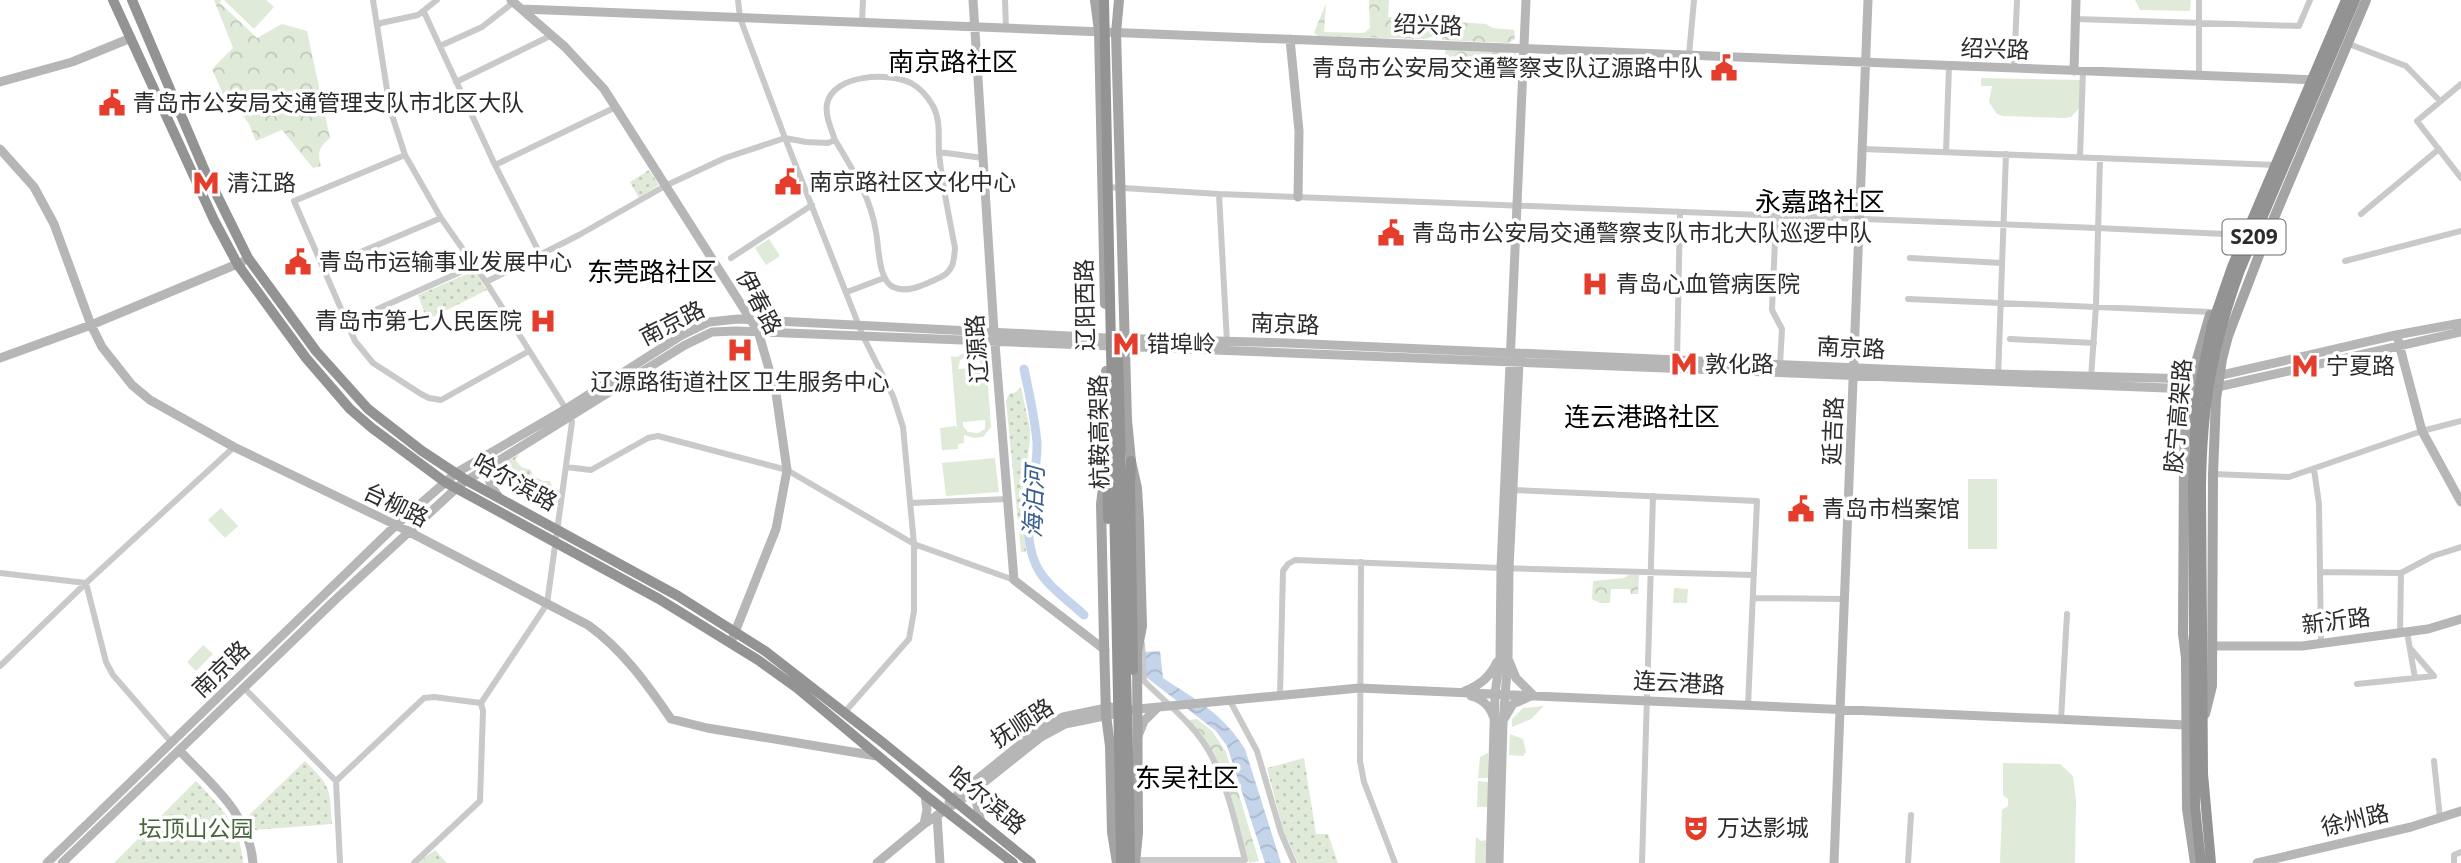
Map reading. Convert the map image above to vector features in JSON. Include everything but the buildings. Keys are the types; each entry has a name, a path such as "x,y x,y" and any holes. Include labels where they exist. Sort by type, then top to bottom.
{"highway":[{"name":"哈尔滨路","path":"113,0 214,220 238,265 306,358 350,409 455,489 734,637 795,673 1031,863"},
{"name":"哈尔滨路","path":"132,0 204,169 248,258 316,351 359,400 411,443 466,480 678,596 734,637 880,756 941,812 1013,863"},
{"name":"杭鞍高架路","path":"1104,0 1124,795 1133,862"},
{"name":"杭鞍高架路","path":"1110,0 1124,795 1118,862"},
{"name":"胶宁高架路","path":"2211,863 2204,787 2196,404 2212,325 2232,267 2346,0"},
{"name":"胶宁高架路","path":"2201,863 2195,806 2193,566 2197,486 2207,389 2225,314 2240,270 2355,0"},
{"path":"1107,457 1113,750 1124,795"},
{"path":"1124,795 1134,747 1131,461"},
{"path":"2191,609 2193,566"}],"main road":[{"name":"辽源路","path":"973,0 1014,580"},
{"name":"辽阳西路","path":"1095,0 1099,31 1106,342 1107,457 1101,504 1103,613 1112,832 1118,862"},
{"name":"辽阳西路","path":"1119,0 1116,33 1126,420 1137,488 1142,626 1138,709 1138,833 1133,862"},
{"path":"1490,863 1504,658 1517,204 1526,0"},
{"name":"延吉路","path":"1834,863 1868,0"},
{"path":"2076,0 2078,71"},
{"path":"2186,658 2183,634 2184,455 2189,385 2211,313 2340,0"},
{"path":"2204,718 2212,686 2213,474 2218,376 2228,336 2266,236 2366,0"},
{"name":"伊春路","path":"512,1 585,68 616,107 758,331 776,393 787,470 776,529 734,637"},
{"name":"绍兴路","path":"522,9 2333,80"},
{"path":"549,33 545,20 553,10"},
{"path":"0,82 72,62 131,38"},
{"path":"1290,40 1298,131 1298,197"},
{"name":"台柳路","path":"0,149 34,187 54,224 91,325 114,365 150,400 234,447 408,531 588,625 608,639 649,687 671,719 708,728 880,756"},
{"path":"0,358 91,325 238,265 248,258"},
{"name":"南京路","path":"62,863 408,531 466,480 699,326 721,320 752,320 862,331"},
{"name":"南京路","path":"47,863 444,482 702,336 720,331 862,331 995,336 2217,388 2461,323"},
{"name":"南京路","path":"2189,385 2218,376 2398,340 2461,332"},
{"path":"2398,340 2422,431 2461,502"},
{"path":"1505,568 1513,490 1513,359"},
{"name":"南京路","path":"1677,364 1780,365 1854,372"},
{"path":"492,464 488,474 489,483 498,496"},
{"path":"1014,580 1104,646"},
{"path":"2191,609 2186,658 2187,809 2195,863"},
{"name":"新沂路","path":"2213,646 2302,646 2428,629 2461,619"},
{"path":"1459,693 1478,686 1504,658"},
{"path":"1498,721 1513,704 1534,696 1513,674 1504,658"},
{"name":"连云港路","path":"1172,705 1359,688 2186,725"},
{"path":"1459,693 1477,698 1498,721 1499,863"},
{"name":"抚顺路","path":"877,863 1044,727 1070,715 1172,705"},
{"path":"1138,737 1144,721 1159,706"},
{"name":"抚顺路","path":"954,801 980,785 1051,731 1106,711"},
{"path":"180,751 233,808 248,835 253,863"},
{"path":"980,785 976,801 981,822"},
{"path":"924,824 927,810 925,795"},
{"name":"徐州路","path":"2257,863 2410,827 2461,811"},
{"path":"940,863 941,812"}],"street":[{"path":"373,0 390,109 405,155 441,218 486,282 572,422 547,604 481,703 480,801 414,863"},
{"path":"377,26 425,12 437,0"},
{"path":"577,11 578,0"},
{"path":"738,0 740,18 785,138 903,427 914,544 914,611 909,639 844,713"},
{"path":"862,22 863,0"},
{"path":"1005,0 1006,28"},
{"path":"1689,55 1694,0"},
{"path":"2014,69 2017,0"},
{"path":"2199,0 2199,76"},
{"path":"2075,19 2300,26 2310,0"},
{"path":"440,46 482,27 512,1"},
{"path":"425,12 495,165 540,254"},
{"path":"456,82 549,33"},
{"path":"2349,44 2406,66 2440,101"},
{"path":"1946,152 1949,66"},
{"path":"2078,71 2080,157"},
{"path":"857,78 894,78 911,83 926,95 939,119 939,152 954,248 954,263 947,274 906,290 892,286 884,278 873,212 861,183 835,140 827,119 827,103 845,81 857,78"},
{"path":"2461,84 2417,121 2461,177"},
{"path":"495,165 616,107"},
{"path":"486,282 665,186 741,152 785,138 828,143 835,140"},
{"path":"1863,149 2296,166"},
{"path":"2361,214 2439,149"},
{"path":"939,152 983,158"},
{"path":"1998,379 2006,153"},
{"path":"405,155 294,201 355,341 373,362 429,398 441,400 529,351"},
{"path":"2091,382 2100,158"},
{"path":"1101,187 2266,236"},
{"path":"1219,194 1227,346"},
{"path":"731,258 812,205"},
{"path":"1677,364 1680,213"},
{"path":"1776,216 1772,310 1782,329 1780,365"},
{"path":"323,268 441,218"},
{"path":"2345,261 2461,231"},
{"path":"1910,258 2002,263"},
{"path":"346,323 474,266"},
{"path":"847,292 884,278"},
{"path":"1908,299 2211,313"},
{"path":"2010,339 2094,343"},
{"path":"2213,474 2289,477 2422,431 2461,421"},
{"path":"566,467 591,470 648,438 658,436 787,470 914,544 1014,580"},
{"path":"0,666 234,447"},
{"path":"2314,469 2319,505 2321,643"},
{"path":"1513,490 1757,500 1748,706"},
{"path":"1643,863 1653,496"},
{"path":"910,503 1008,499"},
{"path":"2320,572 2401,573 2433,556 2461,547"},
{"path":"1280,695 1283,571 1288,564 1296,560 1754,575"},
{"path":"1361,562 1360,761 1364,782 1395,863"},
{"path":"0,573 86,583"},
{"path":"2401,573 2404,632 2410,648 2415,678"},
{"path":"86,583 106,662 113,675 180,751"},
{"path":"1753,598 1845,599"},
{"path":"2061,720 2067,614"},
{"path":"2357,684 2434,676 2410,648"},
{"path":"1133,862 1245,860 1212,756 1172,705 1140,680"},
{"path":"237,681 336,781 340,863"},
{"path":"336,781 424,698 481,703"},
{"path":"1226,699 1254,742 1294,863"},
{"path":"2434,761 2440,818"},
{"path":"1142,785 1222,783"},
{"path":"1908,863 1911,815"},
{"path":"2454,863 2454,855 2461,852"}],"green space":[{"path":"214,0 221,0 220,3 257,38 282,24 307,31 330,138 320,150 321,166 313,168 282,130 256,141 249,124 235,105 228,105 212,69 233,48"},
{"path":"224,0 266,0 274,7 254,29"},
{"path":"1369,0 1389,0 1388,17 1435,21 1434,36 1425,39 1318,36 1314,33 1326,3 1324,32 1364,33 1370,28"},
{"path":"2135,0 2191,0 2190,11 2140,10"},
{"path":"1443,21 1486,24 1493,28 1514,30 1515,39 1508,43 1442,40"},
{"path":"1446,48 1510,49 1516,53 1516,60 1444,58"},
{"path":"1981,78 2080,80 2080,107 2071,117 2064,118 2003,116 1997,114 1989,102 1992,86 1981,86"},
{"path":"649,170 659,185 639,198 630,182"},
{"path":"769,239 780,256 766,265 755,248"},
{"path":"474,271 487,290 427,320 418,295"},
{"path":"967,351 979,352 986,359 991,427 983,437 964,435 964,443 958,444 958,449 942,450 940,428 956,426 957,429 951,356 957,357","holes":["967,356 979,358 982,367 958,369 960,360","985,420 985,429 978,433 968,432 963,426 963,422"]},
{"path":"1021,387 1030,429 1021,508 1026,552 1021,552 1006,401 1009,394"},
{"path":"518,455 515,459 521,467 531,470 532,475 543,481 550,481 553,489 559,490 555,509 551,511 533,500 518,486 500,483 492,474 496,467"},
{"path":"995,458 999,492 946,496 942,463"},
{"path":"1968,479 1997,479 1997,549 1968,549"},
{"path":"221,508 238,526 225,538 208,520"},
{"path":"1639,575 1638,594 1631,594 1630,589 1611,589 1610,603 1600,603 1592,599 1593,581 1624,578"},
{"path":"1674,588 1688,589 1687,603 1673,603"},
{"path":"203,645 213,654 196,671 187,662"},
{"path":"1544,706 1531,719 1512,727 1512,719 1523,708"},
{"path":"1197,719 1212,731 1226,752 1259,861 1249,863 1213,753 1189,720"},
{"path":"1510,734 1523,739 1526,752 1523,756 1509,755"},
{"path":"1488,753 1489,778 1478,778 1480,757"},
{"path":"1304,758 1316,834 1328,834 1338,863 1298,863 1283,830 1267,768"},
{"path":"305,761 328,789 332,824 253,830 247,817"},
{"path":"2003,763 2060,764 2073,776 2076,800 2075,863 2000,863 2002,810 2008,806 2008,799 2003,795"},
{"name":"坛顶山公园","path":"196,781 221,808 234,828 243,863 114,863"},
{"path":"1478,781 1488,782 1488,807 1477,807"},
{"path":"1476,837 1481,841 1486,840 1485,863 1475,863"},
{"path":"435,850 447,863 417,863"}],"water":[{"path":"1160,651 1163,678 1218,717 1245,749 1281,863 1265,863 1227,746 1216,731 1146,677 1144,652"}],"waterway":[{"name":"海泊河","path":"1024,369 1037,443 1029,520 1031,550 1045,579 1084,615"}],"place":[{"name":"青岛市公安局交通警察支队辽源路中队","path":"1724,68"},
{"name":"青岛市公安局交通管理支队市北区大队","path":"112,103"},
{"name":"南京路社区文化中心","path":"788,182"},
{"name":"清江路","path":"206,183"},
{"name":"青岛市公安局交通警察支队市北大队巡逻中队","path":"1391,233"},
{"name":"青岛市运输事业发展中心","path":"298,262"},
{"name":"青岛心血管病医院","path":"1595,284"},
{"name":"青岛市第七人民医院","path":"543,321"},
{"name":"错埠岭","path":"1126,344"},
{"name":"辽源路街道社区卫生服务中心","path":"740,350"},
{"name":"敦化路","path":"1684,364"},
{"name":"宁夏路","path":"2305,366"},
{"name":"青岛市档案馆","path":"1801,509"},
{"name":"万达影城","path":"1696,828"}],"district":[{"name":"南京路社区","path":"953,62"},
{"name":"永嘉路社区","path":"1820,202"},
{"name":"东莞路社区","path":"652,272"},
{"name":"连云港路社区","path":"1642,417"},
{"name":"东吴社区","path":"1187,778"}]}
